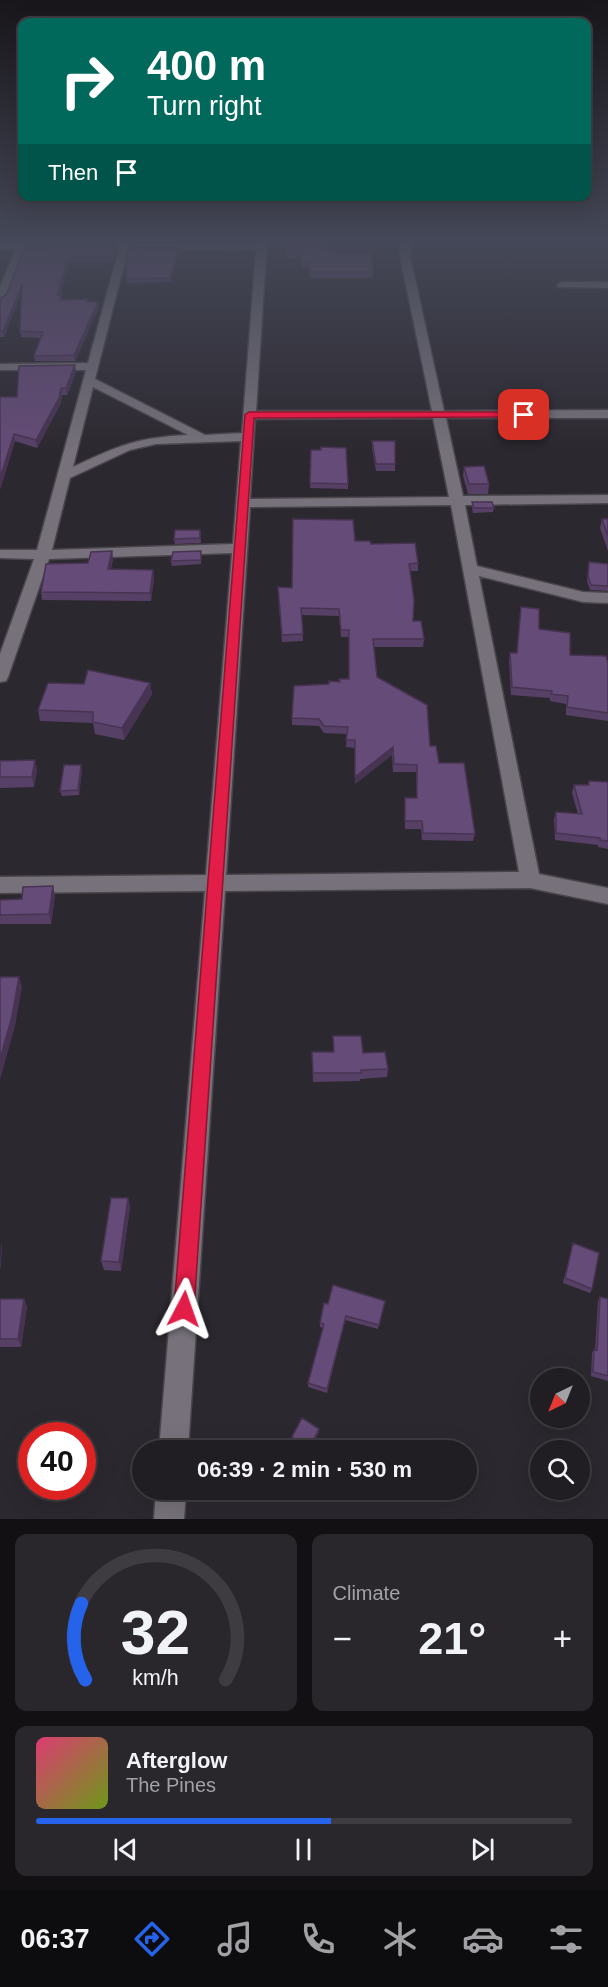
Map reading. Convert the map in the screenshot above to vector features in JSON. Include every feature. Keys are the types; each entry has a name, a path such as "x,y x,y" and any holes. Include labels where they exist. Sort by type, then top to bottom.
{"street":[{"path":"0,677 43,555 107,311"},
{"path":"175,1440 257,311"},
{"path":"417,311 457,501 530,880"},
{"path":"0,367 93,366"},
{"path":"89,380 201,437"},
{"path":"249,415 608,414"},
{"path":"64,476 126,447 156,440 248,437"},
{"path":"243,503 608,499"},
{"path":"0,554 43,555 240,548"},
{"path":"469,569 583,597 608,598"},
{"path":"0,885 530,880 608,896"},
{"path":"169,1519 170,1500"}],"building":[{"path":"0,311 11,311 3,331 0,331"},
{"path":"21,311 94,311 74,355 34,356 43,332 20,331"},
{"path":"75,365 66,388 61,388 59,398 36,440 14,434 0,478 0,397 17,397 19,366"},
{"path":"372,441 395,441 395,464 376,464"},
{"path":"321,447 346,448 348,484 310,483 311,450 321,450"},
{"path":"484,466 489,484 469,484 464,467"},
{"path":"472,502 492,502 494,508 474,508"},
{"path":"293,519 353,520 355,541 370,541 371,544 415,543 418,563 409,564 414,600 413,621 421,621 424,639 373,639 377,677 427,705 430,746 436,746 439,763 464,763 475,834 423,833 422,821 405,821 405,798 417,798 417,765 394,764 393,747 355,777 355,740 346,740 348,727 324,726 319,719 292,718 294,686 329,684 329,681 340,682 339,679 349,679 349,630 341,630 339,609 301,608 303,634 282,635 278,587 292,588"},
{"path":"602,519 608,519 608,536"},
{"path":"175,530 200,530 200,538 174,539"},
{"path":"112,551 108,569 153,570 150,593 41,592 46,564 88,563 91,552"},
{"path":"201,551 201,560 171,561 173,552"},
{"path":"589,562 608,564 608,586 591,585 588,576"},
{"path":"521,607 539,609 539,629 570,633 570,655 606,656 608,713 567,707 568,696 551,694 552,691 512,687 510,653 517,653"},
{"path":"88,670 150,683 122,728 93,722 93,712 38,710 48,683 84,684"},
{"path":"35,760 32,777 0,777 0,761"},
{"path":"64,765 81,765 78,790 60,791"},
{"path":"589,781 608,782 608,841 556,833 556,812 582,814 574,785 589,785"},
{"path":"53,886 49,914 0,915 0,900 22,899 23,887"},
{"path":"0,977 19,977 12,1016 0,1059"},
{"path":"333,1036 361,1036 363,1053 385,1052 388,1069 361,1070 361,1073 313,1073 312,1052 334,1052"},
{"path":"111,1198 128,1198 119,1262 101,1261"},
{"path":"573,1243 599,1253 592,1289 565,1278"},
{"path":"333,1285 385,1301 379,1325 346,1316 327,1389 308,1383 324,1324 320,1323 324,1303 328,1304"},
{"path":"600,1297 608,1299 608,1376 593,1372 594,1349 597,1350"},
{"path":"0,1299 24,1299 18,1339 0,1339"},
{"path":"302,1418 319,1429 314,1440 296,1440 292,1437"}],"route":[{"path":"184,1309 249,415 524,415"}]}
